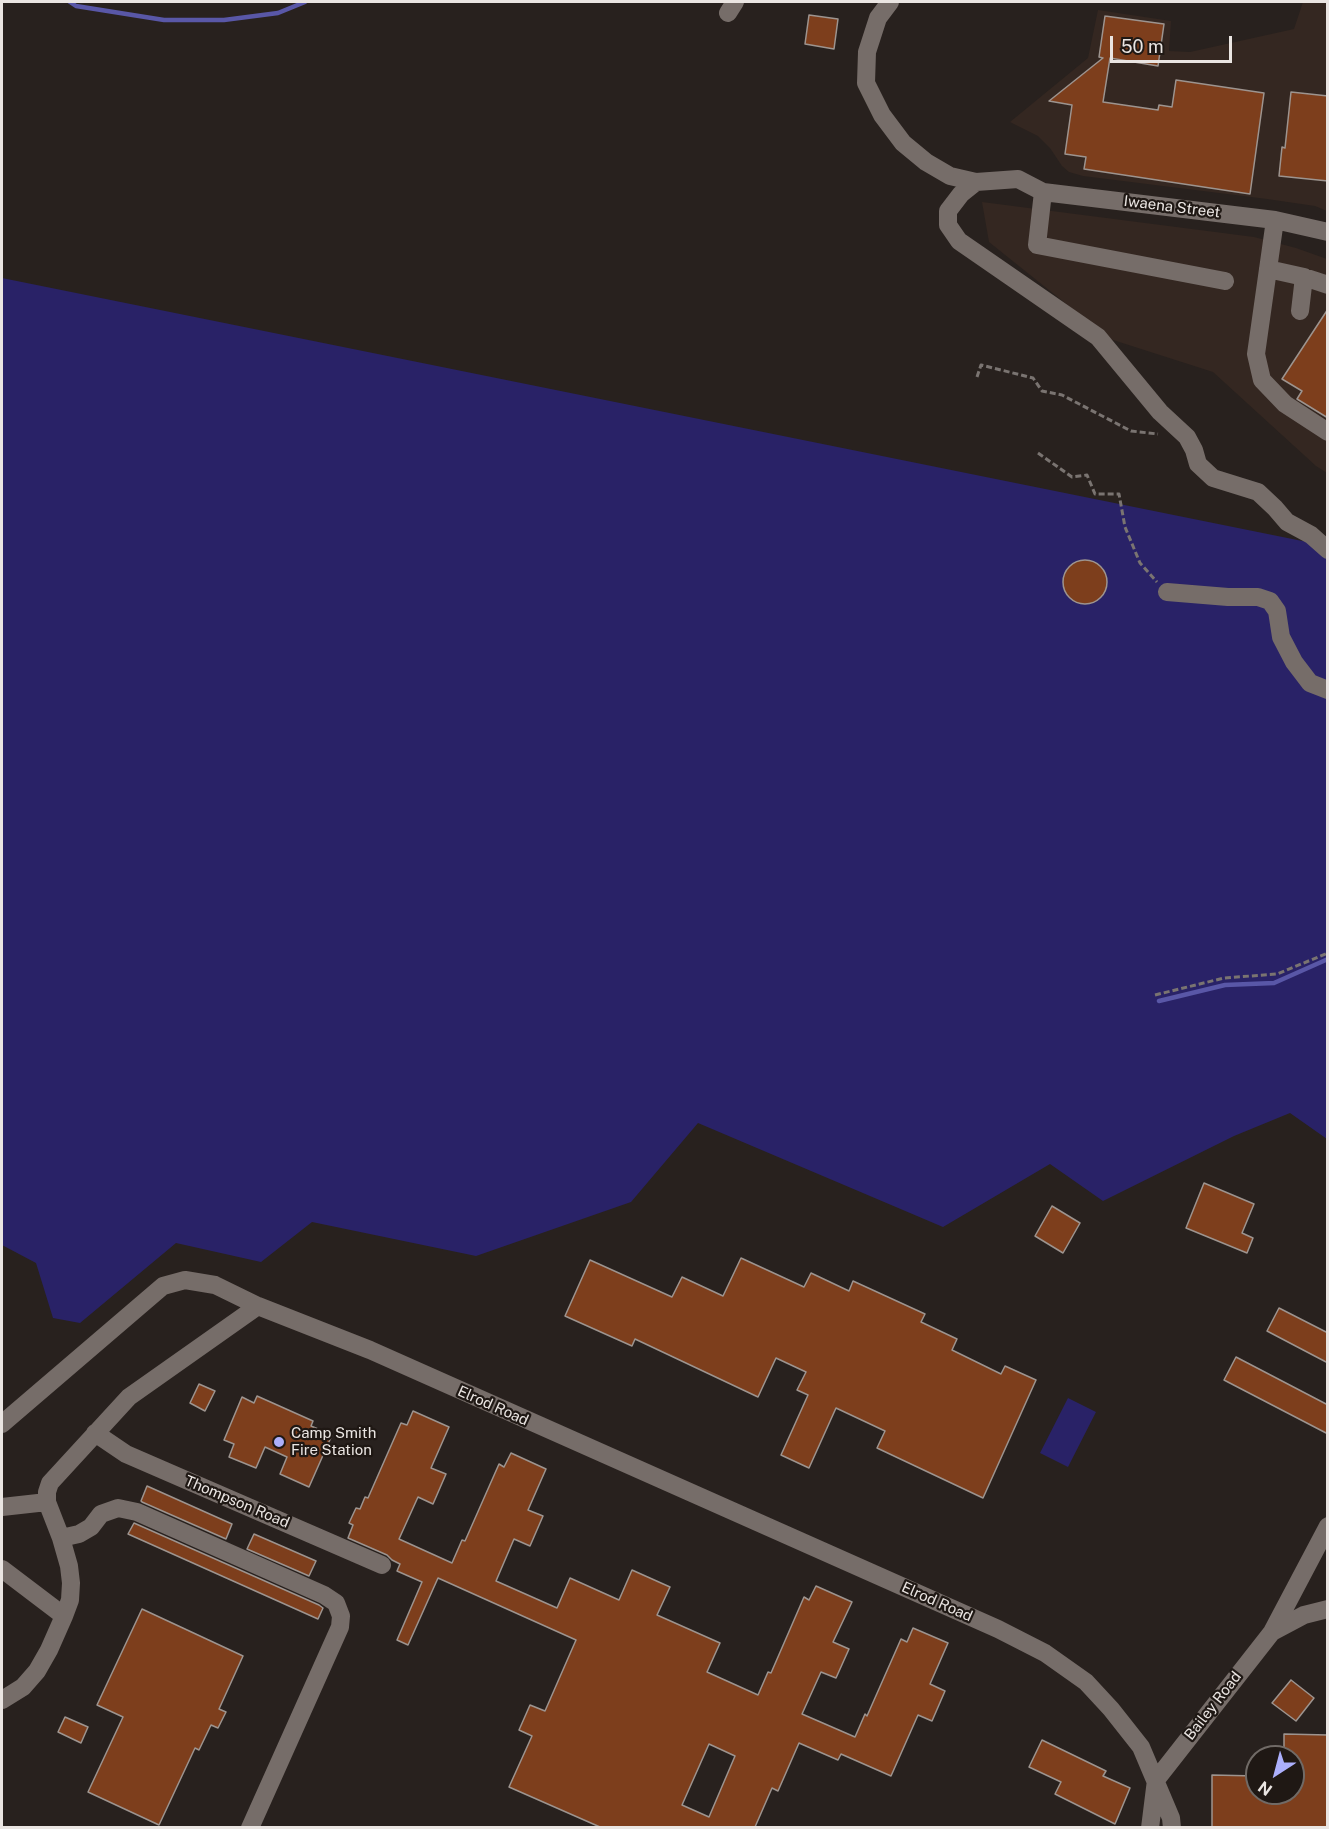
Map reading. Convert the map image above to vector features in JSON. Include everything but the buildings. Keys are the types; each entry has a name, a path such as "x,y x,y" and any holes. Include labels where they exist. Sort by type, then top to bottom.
{"street":[{"path":"890,2 878,18 867,52 867,83 882,115 903,143 926,162 950,176 976,182"},
{"name":"Iwaena Street","path":"976,182 1018,179 1042,192 1275,220 1328,232"},
{"path":"976,182 961,194 948,210 948,225 959,241 1098,337 1161,412 1187,437 1198,465 1214,477 1258,492 1287,522 1311,535 1328,550"},
{"path":"1042,192 1037,245 1226,281"},
{"path":"1275,220 1256,354 1262,380 1285,404 1328,432"},
{"path":"1268,269 1328,285"},
{"path":"1300,311 1304,277"},
{"path":"1167,592 1258,597 1270,601 1278,611 1281,637 1294,662 1310,683 1328,690"},
{"name":"Elrod Road","path":"2,1424 163,1286 186,1280 215,1285 258,1306 370,1350 998,1629 1045,1653 1086,1682 1111,1708 1141,1747 1156,1780"},
{"path":"2,1700 23,1688 37,1671 70,1600 69,1566 47,1502 50,1483 129,1396 258,1306"},
{"name":"Thompson Road","path":"95,1433 126,1454 382,1564"},
{"path":"2,1507 47,1502"},
{"path":"61,1538 79,1534 91,1527 101,1514 118,1508 137,1512 324,1595 336,1603 341,1616 340,1627 250,1827"},
{"name":"Bailey Road","path":"1156,1780 1272,1632 1328,1526"},
{"path":"2,1569 64,1616"},
{"name":"Bailey Road","path":"1272,1632 1305,1615 1328,1609"},
{"path":"1150,1827 1156,1780"},
{"path":"1156,1780 1171,1818 1172,1827"}],"path":[{"path":"977,377 981,365 1033,378 1042,391 1062,395 1131,431 1187,437"},
{"path":"1038,453 1072,477 1087,475 1095,494 1119,494 1125,527 1140,563 1167,592"},
{"path":"1155,995 1224,978 1277,974 1328,953"}],"shaded area":[{"path":"1303,2 1327,2 1327,211 1315,206 1267,199 1083,176 1069,172 1062,166 1050,148 1038,136 1010,122 1088,58 1098,10 1171,21 1169,51 1190,52 1294,29"},
{"path":"982,202 1254,237 1327,259 1327,473 1316,466 1213,372 1110,339 989,242"},
{"path":"2,278 1327,546 1327,1139 1290,1113 1234,1136 1103,1201 1050,1164 943,1227 698,1123 631,1202 476,1256 312,1222 261,1262 176,1243 80,1323 53,1318 36,1263 2,1245"},
{"path":"1068,1398 1096,1412 1068,1467 1040,1453"}],"waterway":[{"path":"70,2 76,6 164,20 224,20 278,13 305,2"},
{"path":"1159,1001 1225,985 1274,983 1328,959"}],"place":[{"name":"Camp Smith Fire Station","path":"279,1442"}]}
